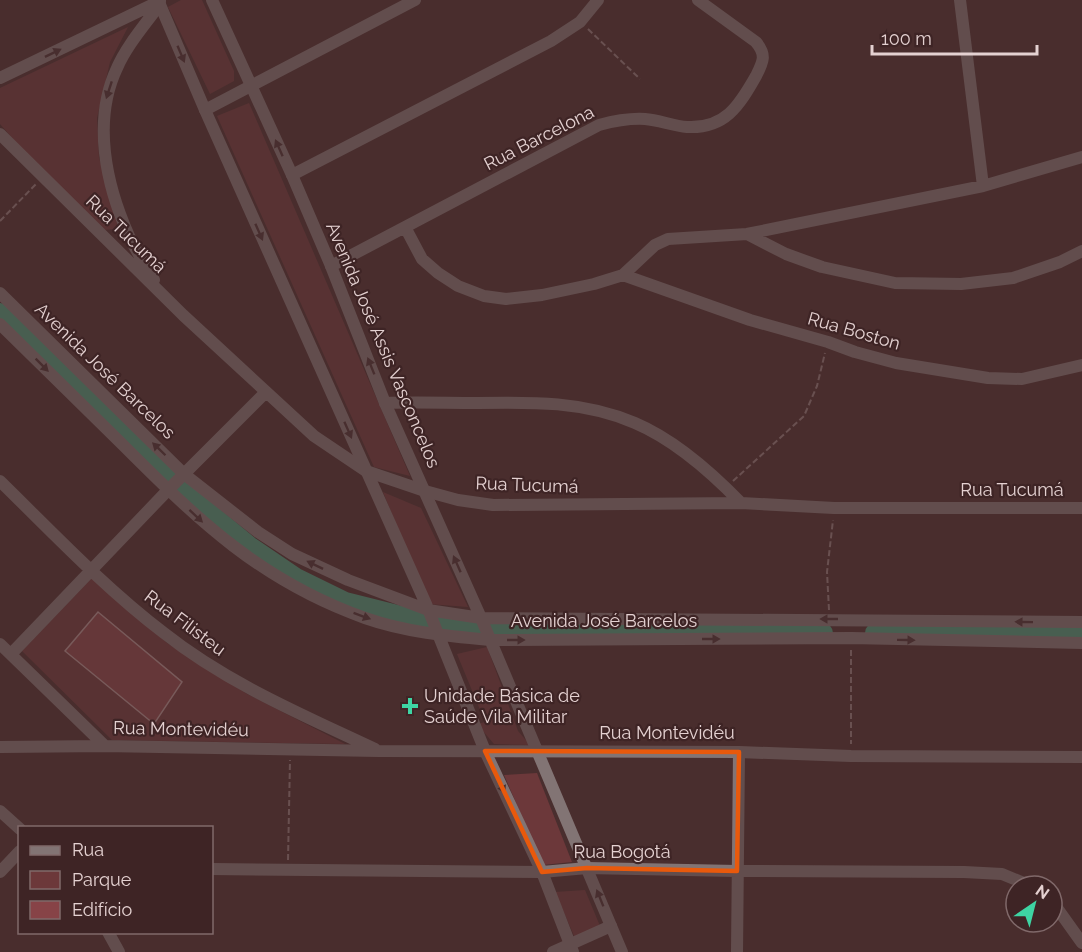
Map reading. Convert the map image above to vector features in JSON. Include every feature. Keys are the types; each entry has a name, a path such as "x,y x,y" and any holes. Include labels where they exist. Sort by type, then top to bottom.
{"street":[{"name":"Avenida José Assis Vasconcelos","path":"212,0 292,175 385,403 485,628 622,952"},
{"path":"205,110 414,0"},
{"path":"292,175 551,41 580,22 598,0"},
{"name":"Rua Barcelona","path":"331,266 599,125 621,120 646,119 686,127 710,126 725,119 752,82 763,58 762,50 756,42 698,0"},
{"path":"960,0 983,186"},
{"path":"0,78 160,1"},
{"path":"160,1 205,110 432,623 485,751 542,872 572,948"},
{"path":"160,1 123,55 115,71 103,118 110,180 129,236 160,293"},
{"name":"Rua Tucumá","path":"0,134 160,293 266,392 314,436 366,471 458,500 493,505 741,503 834,508 1082,508"},
{"path":"405,227 422,259 438,273 458,286 484,296 506,299 543,295 623,275 655,245 668,239 747,234 983,186 1082,157"},
{"path":"747,234 786,254 822,267 895,283 961,284 1012,278 1060,262 1082,251"},
{"path":"112,244 129,236"},
{"name":"Rua Boston","path":"623,275 750,320 828,342 877,359 988,378 1022,378 1082,365"},
{"name":"Avenida José Barcelos","path":"0,293 176,481 210,528 267,572 300,590 365,618 395,627 432,623 485,628 1082,643"},
{"name":"Avenida José Barcelos","path":"0,324 176,481 292,554 432,623 485,628 829,619 1082,622"},
{"path":"10,654 176,481 266,392"},
{"path":"385,403 539,402 575,405 599,411 636,423 662,438 697,462 741,503"},
{"name":"Rua Filisteu","path":"0,481 90,570 164,633 252,690 379,751"},
{"path":"0,644 105,746"},
{"name":"Rua Montevidéu","path":"0,747 105,746 379,751 739,752 851,756 1082,757"},
{"path":"737,952 739,752"},
{"path":"0,810 18,827"},
{"path":"0,872 18,853"},
{"name":"Rua Bogotá","path":"213,869 542,872 587,868 737,872 964,872 1004,875"},
{"path":"1064,918 1082,943"},
{"path":"553,952 572,948 611,926"},
{"path":"109,934 119,952"}],"path":[{"path":"580,22 640,79"},
{"path":"0,221 42,178"},
{"path":"726,487 804,416 817,386 828,342"},
{"path":"829,619 827,572 834,508"},
{"path":"851,638 851,756"},
{"path":"287,869 291,749"}],"highlighted area":[{"path":"485,751 739,752 737,871 587,868 542,872"}],"green space":[{"path":"181,0 202,0 234,71 234,81 210,94 168,7"},
{"path":"128,27 110,62 97,118 99,158 118,217 116,229 103,230 44,174 0,124 0,88"},
{"path":"249,103 410,476 374,467 217,116"},
{"path":"383,492 421,508 468,607 429,604"},
{"path":"92,578 167,643 247,694 345,744 112,740 22,651"},
{"path":"487,647 518,731 530,745 494,744 477,724 485,722 457,654"},
{"path":"537,773 572,862 543,865 504,775"},
{"path":"585,890 600,926 575,938 555,892"}],"building":[{"path":"98,612 182,682 154,724 65,651"}],"waterway":[{"path":"0,313 202,507 249,546 296,578 345,602 441,626 472,631 823,633"},
{"path":"875,633 1082,635"}],"place":[{"name":"Unidade Básica de Saúde Vila Militar","path":"410,706"}]}
